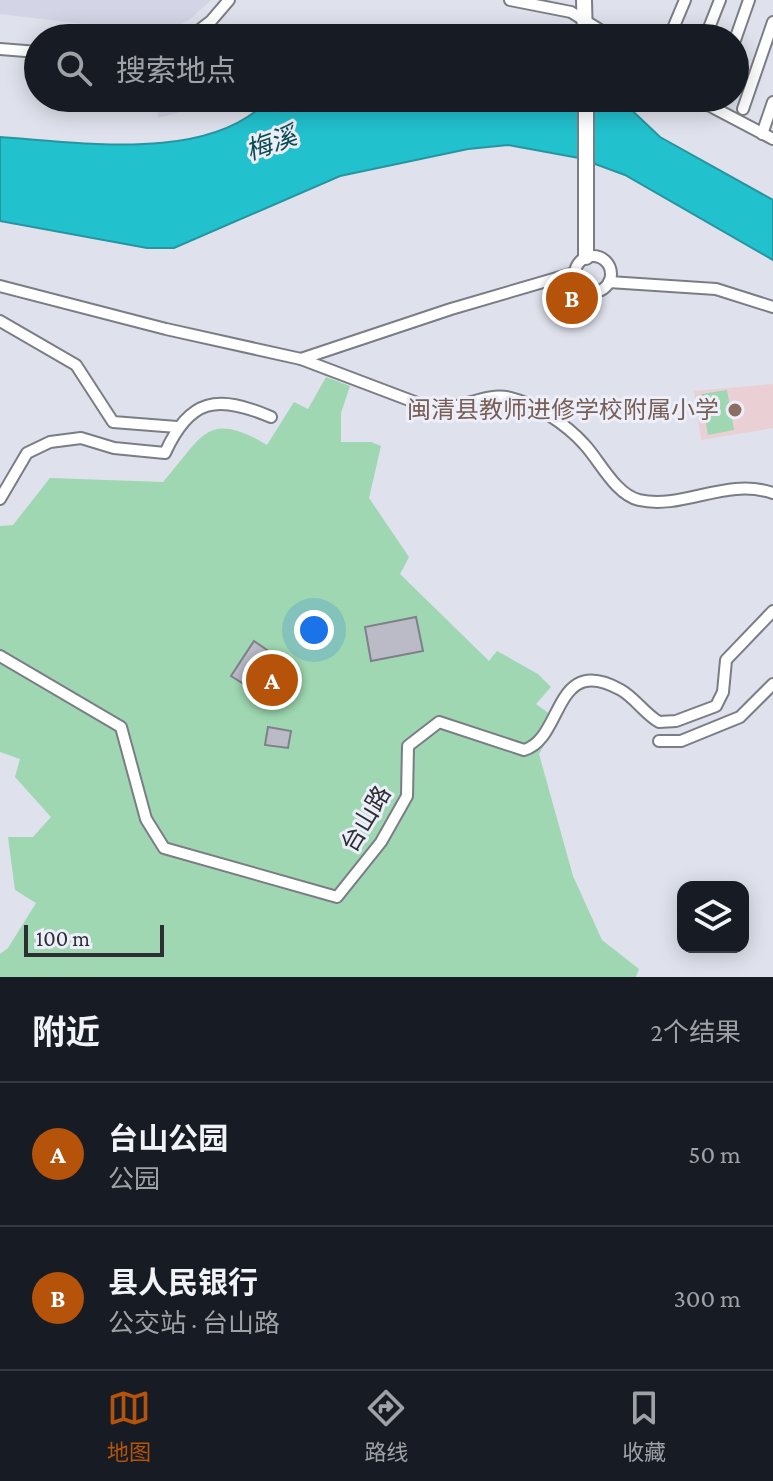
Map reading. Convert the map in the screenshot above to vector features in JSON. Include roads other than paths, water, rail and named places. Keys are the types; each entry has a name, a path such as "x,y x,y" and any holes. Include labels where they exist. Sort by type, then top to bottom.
{"main road":[{"path":"584,0 588,24"},
{"path":"589,24 591,0"},
{"path":"589,112 590,257"}],"street":[{"path":"207,24 229,0"},
{"path":"510,0 571,12 585,24"},
{"path":"675,24 685,0"},
{"path":"711,24 720,0"},
{"path":"741,24 749,0"},
{"path":"749,92 773,22"},
{"path":"0,49 24,51"},
{"path":"762,134 773,104"},
{"path":"721,112 773,139"},
{"path":"301,359 451,309 574,273 590,257 608,264 609,282 600,291 589,292 579,286 574,273"},
{"path":"609,282 716,289 773,307"},
{"path":"0,286 166,329 301,359 433,409 452,409 500,396 514,398 576,437 625,494 638,500 663,500 745,486 773,493"},
{"path":"0,321 76,365 113,422 177,427"},
{"path":"0,499 17,467 33,449 50,442 81,438 114,448 165,453 177,427 188,415 213,403 249,408 271,417"},
{"name":"台山路","path":"0,656 121,727 146,819 164,848 337,897 381,842 407,796 408,746 439,722 508,747 533,748 572,688 592,681 625,692 659,722 676,721 716,706 723,692 726,660 773,611"},
{"path":"659,741 681,741 740,717 773,684"}],"water":[{"name":"梅溪","path":"253,112 634,112 660,137 773,200 773,260 625,175 579,158 508,145 468,149 340,176 174,248 147,248 0,221 0,137 142,144 179,141 214,133"}],"place":[{"name":"县人民银行","path":"572,298"},
{"name":"闽清县教师进修学校附属小学","path":"735,410"},
{"name":"台山公园","path":"272,680"}]}
